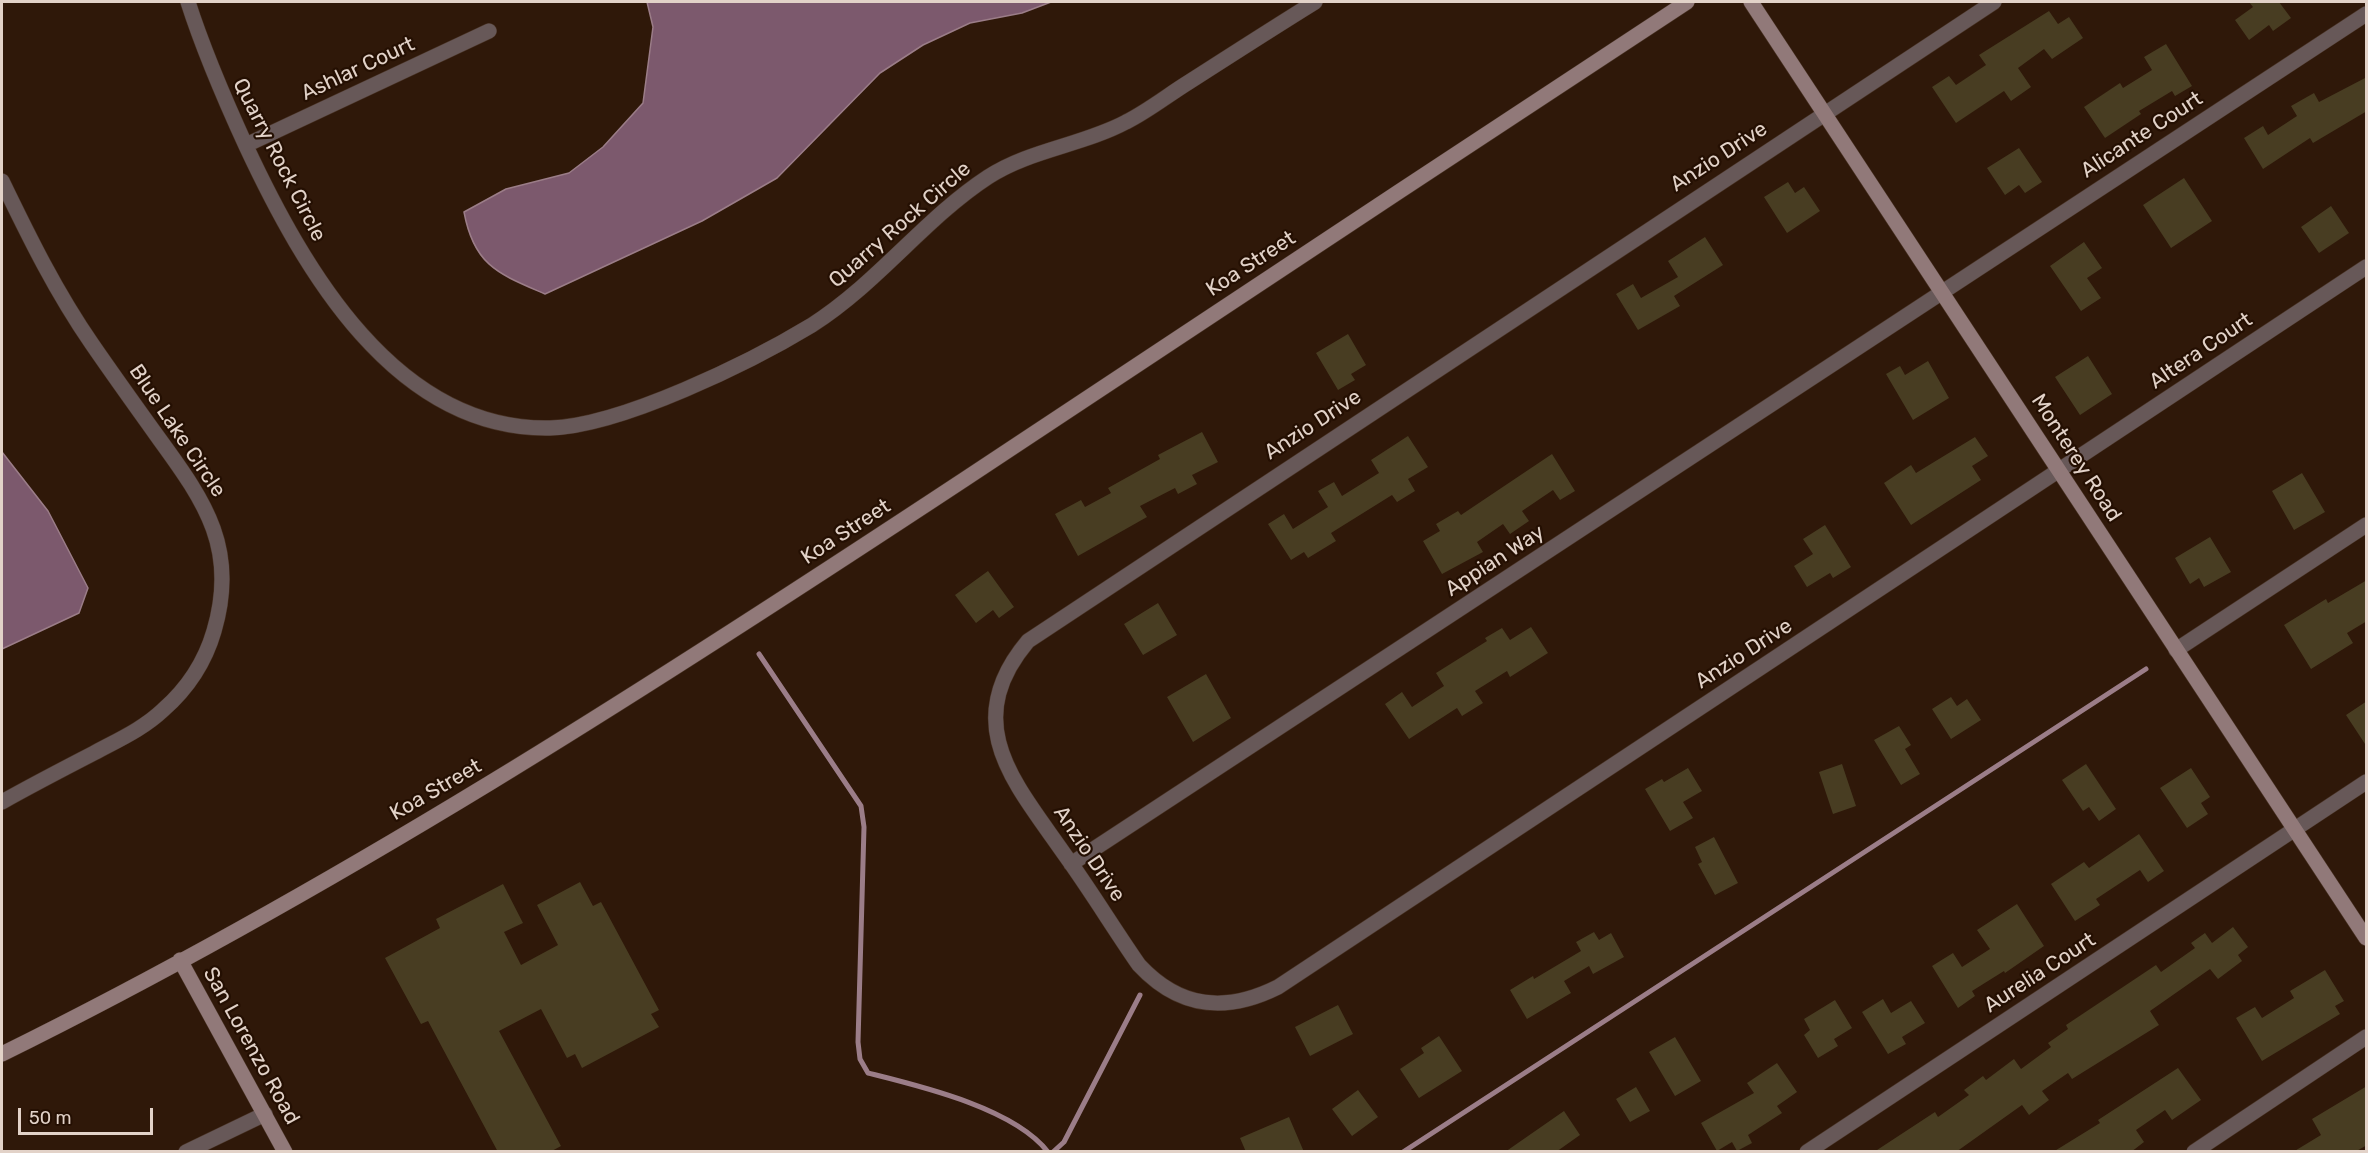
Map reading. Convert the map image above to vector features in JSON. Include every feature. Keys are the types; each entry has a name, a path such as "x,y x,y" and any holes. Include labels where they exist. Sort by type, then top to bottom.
{"main road":[{"name":"Koa Street","path":"2,1054 180,960 489,784 720,640 1687,2"},
{"name":"Monterey Road","path":"1751,2 2367,938"},
{"name":"San Lorenzo Road","path":"180,960 285,1152"}],"street":[{"name":"Quarry Rock Circle","path":"188,2 208,63 280,218 308,264 343,310 404,375 445,403 487,420 531,428 564,427 619,414 746,362 813,324 866,286 959,197 993,173 1126,123 1315,2"},
{"path":"1824,113 1994,2"},
{"name":"Alicante Court","path":"1941,292 2367,14"},
{"name":"Ashlar Court","path":"246,146 489,31"},
{"name":"Anzio Drive","path":"1824,113 1028,641 1008,669 999,693 996,716 998,740 1012,779 1139,965 1159,984 1183,997 1201,1002 1217,1004 1251,999 1278,987 2059,471"},
{"name":"Blue Lake Circle","path":"2,181 36,253 68,309 200,497 216,535 222,574 218,618 212,639 192,678 163,711 131,733 2,801"},
{"name":"Altera Court","path":"2059,471 2367,267"},
{"name":"Appian Way","path":"1071,864 1761,413 1941,292"},
{"path":"2176,650 2367,525"},
{"name":"Aurelia Court","path":"1807,1152 2367,782"},
{"path":"2194,1152 2367,1037"},
{"path":"186,1152 266,1114"}],"shaded area":[{"path":"647,2 1051,2 1022,13 970,23 923,45 880,73 777,178 702,221 545,294 502,274 491,266 474,245 464,212 506,189 569,173 603,147 643,103 653,27"},
{"path":"2,452 48,511 88,588 79,613 2,649"}],"building":[{"path":"2249,2 2279,2 2291,18 2273,31 2269,25 2249,40 2235,20 2253,7"},
{"path":"2049,11 2058,24 2069,17 2083,38 2052,59 2044,49 2018,68 2031,87 2011,101 2004,91 1956,123 1932,87 1949,76 1956,85 1986,65 1979,55"},
{"path":"2166,44 2192,86 2175,96 2172,91 2139,111 2141,114 2105,138 2084,107 2120,83 2123,88 2152,70 2144,57"},
{"path":"2367,77 2367,111 2313,143 2310,138 2263,169 2244,138 2263,126 2268,135 2297,116 2291,106 2314,93 2319,102"},
{"path":"2019,148 2042,182 2025,193 2019,185 2005,195 1987,168"},
{"path":"2184,178 2212,221 2171,248 2143,205"},
{"path":"1788,182 1795,193 1804,187 1820,211 1787,233 1764,197"},
{"path":"2331,206 2349,233 2319,253 2301,227"},
{"path":"1705,237 1723,265 1674,296 1680,306 1638,330 1616,294 1633,284 1641,298 1678,277 1668,261"},
{"path":"2084,242 2102,268 2087,278 2101,298 2081,311 2050,266"},
{"path":"1348,334 1366,365 1351,374 1355,380 1338,390 1316,353"},
{"path":"2088,356 2112,394 2080,415 2055,377"},
{"path":"1928,361 1949,398 1913,420 1886,374 1900,366 1905,375"},
{"path":"1202,432 1218,462 1192,475 1197,484 1178,494 1175,488 1140,506 1147,517 1078,556 1055,514 1081,500 1085,507 1111,493 1108,488 1160,459 1158,455"},
{"path":"1408,436 1428,467 1408,479 1415,491 1397,502 1392,495 1331,533 1336,541 1308,558 1304,552 1291,560 1268,524 1284,514 1293,529 1328,507 1318,491 1334,482 1342,496 1379,473 1371,460"},
{"path":"1975,437 1988,456 1972,466 1981,480 1911,525 1884,483 1911,465 1916,473"},
{"path":"1552,454 1575,491 1560,500 1553,490 1522,511 1529,521 1510,534 1503,524 1477,542 1483,552 1442,574 1423,541 1440,531 1436,524 1458,511 1461,515"},
{"path":"2302,473 2325,512 2294,530 2272,491"},
{"path":"1825,525 1851,567 1833,578 1830,573 1807,587 1794,566 1813,554 1803,539"},
{"path":"2210,537 2231,572 2204,587 2199,578 2190,584 2175,558"},
{"path":"988,571 1014,607 999,618 993,610 976,623 955,595"},
{"path":"2367,580 2367,621 2347,633 2353,643 2311,669 2284,625 2326,599 2328,603"},
{"path":"1158,603 1177,635 1143,655 1124,624"},
{"path":"1531,627 1548,653 1510,677 1507,671 1475,691 1483,703 1462,716 1457,708 1409,739 1385,704 1402,692 1412,707 1444,686 1436,673 1487,641 1485,638 1502,628 1510,640"},
{"path":"1206,674 1231,718 1193,742 1167,697"},
{"path":"1951,697 1957,706 1967,699 1981,720 1951,739 1932,709"},
{"path":"2367,701 2367,747 2346,715"},
{"path":"1899,726 1911,745 1905,749 1920,774 1901,785 1874,740"},
{"path":"1842,764 1856,806 1833,814 1819,772"},
{"path":"2086,764 2116,809 2099,821 2089,807 2083,811 2062,780"},
{"path":"1688,768 1702,791 1683,802 1693,818 1670,831 1645,789 1662,779 1664,782"},
{"path":"2191,768 2210,797 2201,803 2208,814 2187,828 2160,788"},
{"path":"2139,834 2164,871 2148,882 2140,870 2096,899 2100,905 2075,921 2051,884 2084,862 2089,868"},
{"path":"1714,837 1738,883 1715,895 1698,864 1702,862 1695,847"},
{"path":"580,882 593,906 601,902 659,1010 651,1014 659,1027 582,1068 575,1054 567,1058 541,1009 499,1031 561,1146 550,1152 498,1152 428,1021 421,1024 385,958 440,928 436,919 503,884 523,923 504,932 521,965 558,945 537,905"},
{"path":"2017,904 2044,946 2005,973 2004,971 1972,991 1975,996 1958,1008 1932,966 1953,953 1962,967 1990,949 1977,930"},
{"path":"2233,927 2248,947 2238,955 2242,961 2218,979 2210,969 2150,1011 2159,1025 2072,1079 2068,1073 2042,1091 2049,1100 2029,1115 2022,1105 1956,1152 1874,1152 1935,1112 1938,1117 1969,1095 1964,1090 1983,1076 1986,1080 2014,1059 2021,1069 2051,1047 2048,1043 2068,1029 2066,1025 2156,965 2161,972 2195,948 2191,943 2205,933 2212,943"},
{"path":"1594,932 1599,940 1611,933 1624,957 1593,974 1589,966 1564,981 1571,993 1527,1019 1510,990 1533,976 1534,979 1581,951 1576,942"},
{"path":"2325,970 2344,1001 2335,1006 2340,1014 2262,1061 2236,1018 2255,1007 2262,1018 2294,998 2290,991"},
{"path":"1883,999 1891,1013 1911,1001 1925,1023 1902,1037 1906,1044 1888,1054 1862,1012"},
{"path":"1835,1000 1852,1028 1834,1039 1838,1046 1818,1058 1804,1035 1810,1030 1804,1019"},
{"path":"1338,1005 1353,1034 1310,1056 1295,1027"},
{"path":"1439,1036 1462,1071 1419,1098 1400,1069 1424,1053 1421,1048"},
{"path":"1675,1037 1701,1081 1675,1096 1649,1052"},
{"path":"1777,1063 1797,1092 1777,1106 1782,1113 1748,1135 1752,1143 1737,1151 1732,1142 1717,1151 1701,1123 1754,1093 1747,1083"},
{"path":"2178,1068 2201,1100 2172,1120 2165,1110 2136,1130 2144,1142 2131,1152 2053,1152 2100,1123 2098,1120"},
{"path":"2367,1086 2367,1145 2355,1152 2293,1152 2321,1135 2312,1119"},
{"path":"1636,1087 1650,1111 1630,1122 1616,1099"},
{"path":"1358,1090 1378,1117 1352,1136 1332,1109"},
{"path":"1564,1111 1580,1135 1556,1152 1505,1152"},
{"path":"1289,1117 1304,1152 1246,1152 1240,1138"}],"waterway":[{"path":"759,654 861,806 864,827 858,1042 860,1059 868,1073 939,1092 990,1111 1033,1137 1048,1152"},
{"path":"1403,1152 2146,669"},
{"path":"1053,1152 1064,1142 1140,995"}]}
